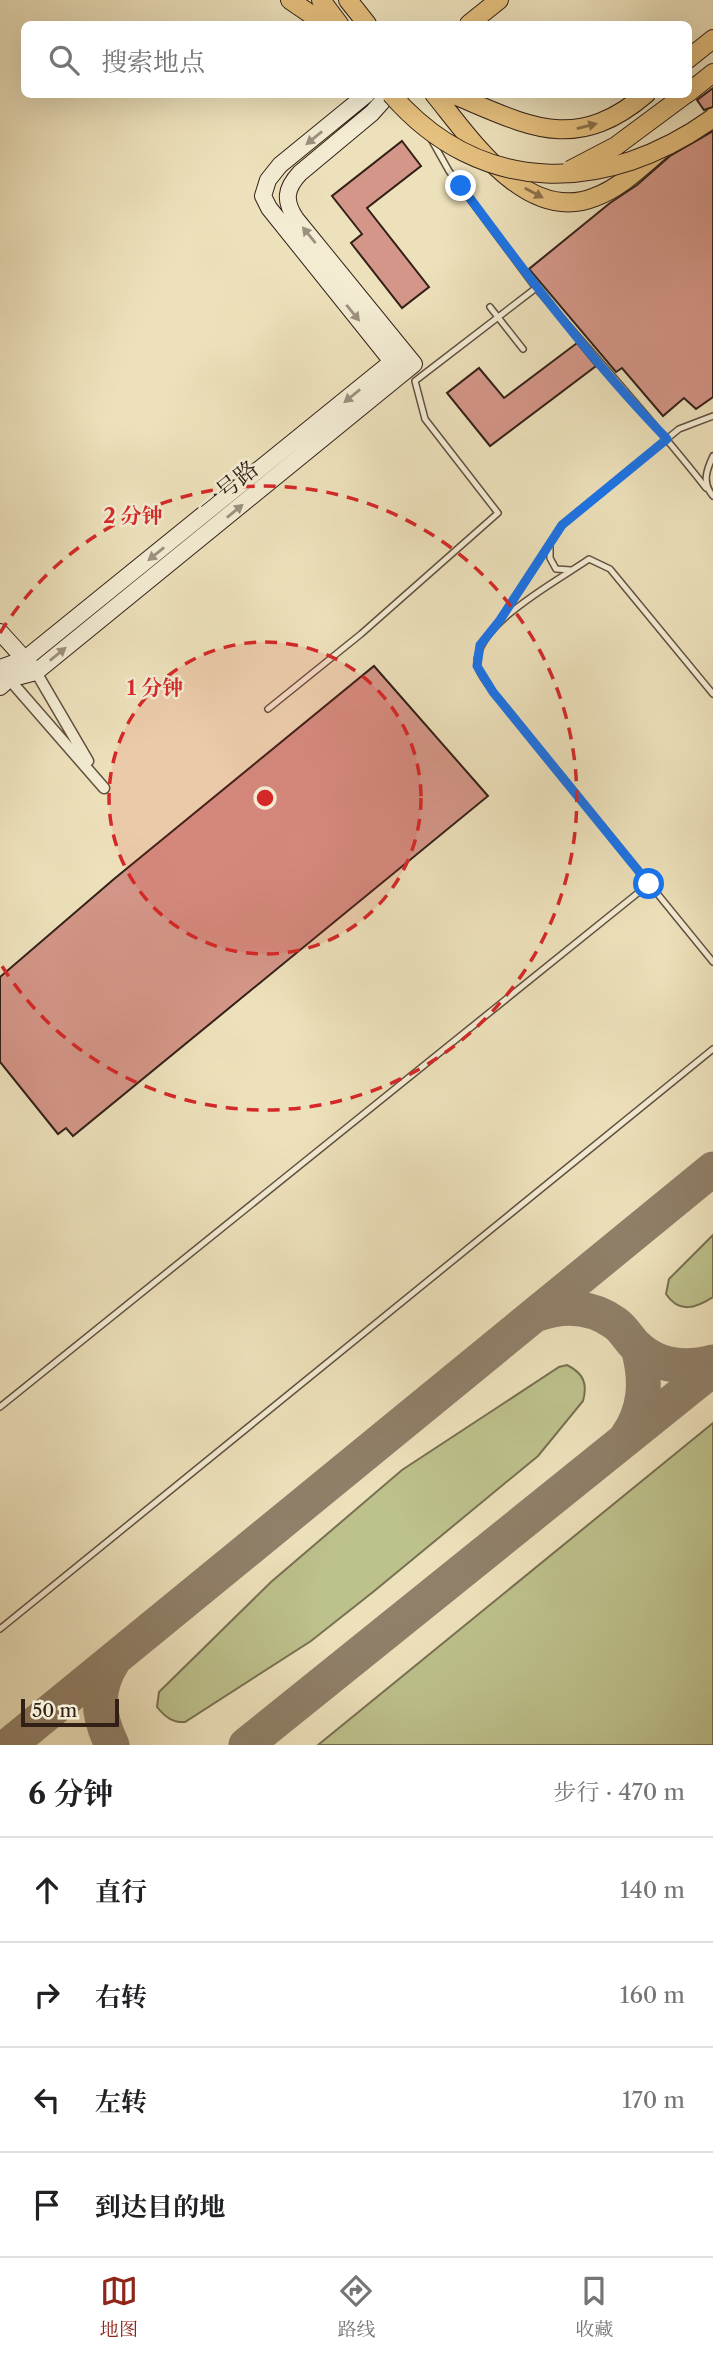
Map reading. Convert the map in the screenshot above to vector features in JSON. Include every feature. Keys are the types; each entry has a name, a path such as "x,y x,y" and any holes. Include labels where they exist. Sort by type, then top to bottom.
{"main road":[{"path":"290,0 321,21"},
{"path":"321,0 337,21"},
{"path":"348,0 365,21"},
{"path":"473,21 499,0"},
{"path":"692,56 713,39"},
{"path":"692,90 713,73"},
{"path":"362,98 275,171 265,184 263,196 269,208 403,363"},
{"path":"386,98 300,173 291,184 286,199 296,219 403,363"},
{"path":"394,98 421,123 473,159 516,170 561,174 596,171 630,163 713,118"},
{"path":"437,98 481,152 501,171 539,197 556,203 594,198 611,189 713,109"},
{"path":"462,98 526,124 563,130 587,126 619,115 641,98"},
{"path":"561,174 616,146 682,98"},
{"name":"一号路","path":"2,676 30,665 403,363"},
{"path":"0,632 30,665"}],"street":[{"path":"2,676 104,788 30,665"}],"lane":[{"path":"418,114 444,163 536,288 713,496"},
{"path":"268,709 360,634 498,513 425,419 415,381 536,288"},
{"path":"490,307 523,349"},
{"path":"713,416 679,429 562,525 500,620 480,645 477,666 493,692 713,962"},
{"path":"706,488 706,471 713,456"},
{"path":"550,543 550,558 556,569 572,570"},
{"path":"500,620 589,559 610,569 713,694"},
{"path":"0,1407 649,884"},
{"path":"0,1629 713,1049"}],"green space":[{"path":"713,1235 713,1297 694,1306 682,1307 666,1294 669,1279"},
{"path":"567,1365 583,1379 583,1401 538,1456 311,1641 185,1722 169,1719 157,1707 159,1692 271,1582 402,1470 559,1367"},
{"path":"713,1423 713,1745 318,1745"}],"building":[{"path":"713,88 713,107 704,110 697,100"},
{"path":"713,131 713,397 696,409 684,398 663,416 622,368 616,372 529,269 670,156"},
{"path":"402,141 421,166 367,208 429,287 402,308 351,243 362,234 332,196"},
{"path":"577,343 596,366 490,446 447,393 479,368 504,398"},
{"path":"374,666 488,796 73,1136 66,1128 58,1134 0,1062 0,977 114,879"}],"taxiway":[{"path":"9,1745 713,1169"},
{"path":"538,1314 567,1308 587,1310 615,1323 637,1347 654,1359 683,1366 713,1362"},
{"path":"626,1438 638,1417 643,1394 643,1372 638,1348"},
{"path":"246,1745 713,1369"},
{"path":"112,1745 103,1723 100,1702 104,1681 114,1660"}],"route":[{"path":"461,186 536,288 667,439 562,525 500,620 480,645 477,666 493,692 649,884"}]}
